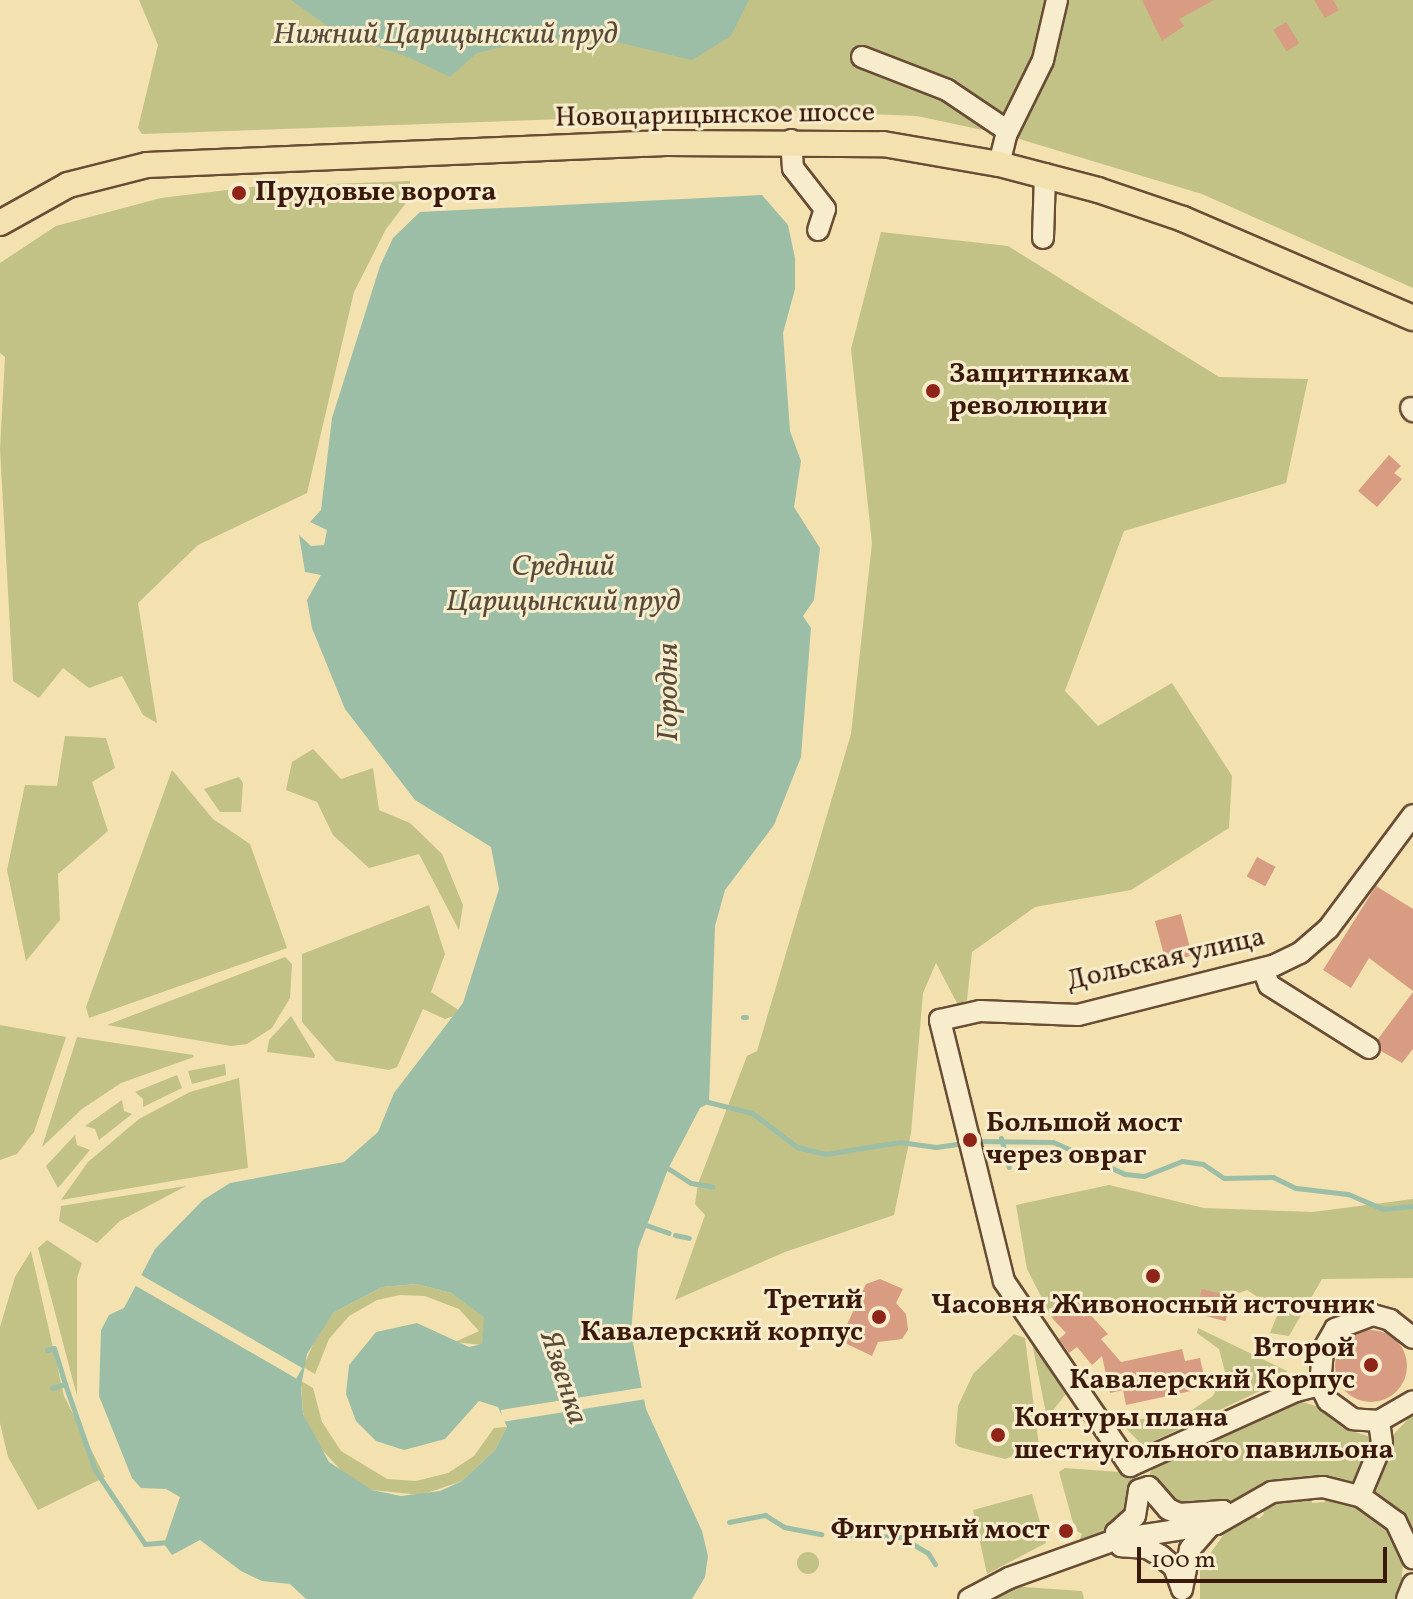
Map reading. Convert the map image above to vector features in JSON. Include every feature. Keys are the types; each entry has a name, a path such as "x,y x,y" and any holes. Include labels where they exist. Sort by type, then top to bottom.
{"main road":[{"name":"Новоцарицынское шоссе","path":"0,223 68,185 147,165 791,140 883,144 1045,174 1183,219 1413,318"}],"street":[{"path":"999,164 1007,133 1043,60 1057,0"},
{"path":"862,57 947,90 1007,133"},
{"path":"791,140 793,168 825,209 818,230"},
{"path":"1043,238 1045,174"},
{"name":"Дольская улица","path":"1137,1463 1130,1466 1004,1281 940,1020 969,1012 1078,1015 1263,969 1300,953 1328,929 1413,815"},
{"path":"1263,969 1269,985 1369,1048"},
{"path":"1413,1338 1382,1317 1352,1318 1335,1329 1323,1350 1320,1385 1339,1412 1379,1421 1413,1401"},
{"path":"1193,1599 1188,1565 1143,1489 1137,1463 1296,1391 1320,1385"},
{"path":"1360,1496 1382,1443 1379,1421"},
{"path":"969,1599 1009,1578 1118,1539 1212,1525 1246,1504 1298,1486 1360,1496 1396,1522 1413,1558"},
{"path":"1149,1487 1168,1509 1179,1514 1223,1511 1188,1565 1182,1589 1174,1567 1161,1556 1147,1548 1121,1546 1118,1539 1116,1533 1135,1516 1143,1489 1149,1487"},
{"path":"1407,1599 1413,1584"}],"shaded area":[{"path":"139,0 1413,0 1413,288 1202,194 1006,135 917,116 795,111 142,134 138,128 158,45"},
{"path":"410,181 409,199 386,229 354,292 307,493 198,545 138,603 157,723 143,715 122,676 89,688 63,668 39,698 13,681 0,449 5,357 0,353 0,263 56,226 161,198 252,187"},
{"path":"881,232 1008,246 1219,377 1308,379 1286,483 1124,531 1065,691 1098,726 1172,683 1232,776 1229,828 1131,890 1035,907 972,952 967,1000 958,1005 936,963 923,993 911,1133 894,1215 785,1252 675,1300 705,1215 695,1204 698,1184 747,1056 757,1051 851,734 872,543 851,349"},
{"path":"65,736 106,738 115,768 92,782 108,831 58,874 60,920 26,961 7,870 25,785 57,786"},
{"path":"313,749 341,779 373,768 379,810 410,823 442,854 463,905 459,930 419,854 369,868 333,835 317,802 286,790 292,762"},
{"path":"172,770 213,819 250,844 287,948 89,1018 86,1007"},
{"path":"239,777 243,783 241,812 220,812 204,789"},
{"path":"429,905 445,954 431,992 463,1013 445,1019 423,1009 397,1067 389,1070 336,1061 302,1022 302,954"},
{"path":"285,957 292,964 290,998 272,1028 247,1044 231,1046 107,1025"},
{"path":"291,1016 314,1058 267,1052 269,1040"},
{"path":"0,1025 66,1037 34,1132 17,1154 0,1160"},
{"path":"77,1037 194,1057 121,1083 82,1109 42,1147"},
{"path":"225,1064 226,1075 192,1084 188,1071"},
{"path":"177,1075 182,1088 143,1107 143,1099 135,1092"},
{"path":"239,1078 248,1168 61,1200 88,1162 139,1119 190,1092"},
{"path":"122,1100 124,1111 132,1114 99,1140 95,1129 85,1126"},
{"path":"75,1135 77,1145 90,1150 58,1188 46,1166"},
{"path":"1109,1185 1204,1208 1313,1212 1413,1199 1413,1278 1322,1279 1289,1336 1270,1333 1279,1311 1247,1290 1207,1304 1113,1314 1076,1298 1052,1318 1027,1269 1016,1205"},
{"path":"186,1186 120,1221 97,1243 59,1221 61,1206"},
{"path":"47,1240 82,1263 77,1278 77,1396 38,1248"},
{"path":"31,1251 64,1396 105,1477 38,1510 8,1457 0,1423 0,1327 15,1277"},
{"path":"417,1284 451,1293 485,1317 482,1345 455,1342 479,1331 459,1309 425,1296 400,1295 377,1300 349,1316 329,1339 315,1374 303,1367 319,1331 333,1313 382,1287"},
{"path":"1198,1328 1287,1371 1283,1380 1143,1446 1121,1423 1192,1410 1213,1396 1225,1372 1219,1349 1197,1333"},
{"path":"1014,1334 1025,1338 1039,1446 1005,1459 959,1447 955,1443 958,1406 973,1374"},
{"path":"1031,1338 1072,1386 1051,1413 1046,1413"},
{"path":"301,1381 313,1388 322,1422 341,1451 387,1479 416,1481 448,1473 474,1456 494,1428 507,1427 495,1450 462,1481 421,1495 372,1490 348,1478 313,1440 303,1413"},
{"path":"1296,1400 1316,1406 1345,1429 1371,1437 1374,1443 1358,1481 1288,1480 1229,1505 1179,1514 1148,1479 1153,1465"},
{"path":"1413,1414 1413,1535 1372,1487 1390,1438"},
{"path":"1065,1468 1132,1473 1137,1481 1123,1529 1078,1544 1082,1534 1075,1530 1059,1472"},
{"path":"1311,1492 1312,1503 1325,1502 1327,1493 1345,1497 1394,1527 1404,1552 1400,1599 1200,1599 1200,1568 1229,1527 1247,1512 1259,1519 1264,1514 1260,1504"},
{"path":"1032,1494 1046,1543 987,1574 973,1510"},
{"path":"804,1552 812,1552 819,1563 812,1574 804,1574 797,1567 797,1559"},
{"path":"1009,1586 1082,1591 1084,1599 969,1599"}],"water":[{"name":"Нижний Царицынский пруд","path":"291,0 749,0 731,36 692,60 604,39 539,38 477,53 450,77 406,56 340,35"},
{"name":"Средний Царицынский пруд","path":"762,195 788,225 795,258 795,289 783,333 790,431 801,461 794,507 820,548 814,600 803,616 811,628 801,757 774,825 725,890 715,926 709,1103 700,1108 668,1169 638,1249 631,1333 646,1409 702,1531 708,1556 705,1577 692,1599 306,1599 290,1584 262,1581 241,1571 200,1540 172,1555 164,1544 180,1497 166,1489 141,1488 132,1478 99,1396 101,1330 109,1315 124,1308 155,1249 203,1200 230,1183 344,1162 378,1132 394,1093 463,1003 499,889 491,847 415,800 345,709 312,628 307,600 321,575 305,572 299,535 311,546 324,545 327,530 310,522 321,510 332,418 380,266 393,238 420,212","holes":["417,1284 451,1293 484,1317 482,1344 469,1347 417,1323 376,1332 349,1365 346,1394 356,1421 376,1441 404,1450 445,1439 479,1401 498,1407 507,1427 495,1450 462,1481 440,1491 401,1496 372,1490 329,1462 303,1414 301,1387 307,1354 333,1313 382,1287"]}],"pier":[{"path":"136,1272 302,1368 296,1378 130,1282"},
{"path":"646,1387 648,1399 503,1422 501,1410"}],"building":[{"path":"1142,0 1214,0 1179,19 1184,26 1162,41"},
{"path":"1314,0 1333,0 1339,10 1325,18"},
{"path":"1286,22 1299,43 1287,51 1273,30"},
{"path":"1389,455 1401,466 1394,473 1402,479 1377,507 1358,491"},
{"path":"1257,857 1276,867 1265,886 1247,876"},
{"path":"1376,886 1413,909 1413,991 1369,958 1351,988 1323,970"},
{"path":"1181,914 1192,956 1166,963 1155,921"},
{"path":"1413,992 1413,1049 1402,1063 1381,1051 1378,1039"},
{"name":"Третий Кавалерский корпус","path":"880,1279 903,1289 896,1303 906,1314 908,1330 902,1339 878,1342 872,1356 847,1344 844,1331 866,1284"},
{"path":"1202,1289 1232,1297 1225,1321 1196,1313"},
{"path":"1075,1298 1108,1334 1101,1339 1121,1362 1182,1349 1185,1361 1200,1358 1204,1376 1189,1379 1191,1391 1126,1405 1123,1390 1110,1393 1102,1356 1092,1365 1077,1347 1069,1353 1059,1339 1066,1333 1052,1318"},
{"name":"Второй Кавалерский Корпус","path":"1371,1330 1391,1336 1401,1346 1407,1366 1401,1386 1391,1396 1371,1402 1351,1396 1341,1386 1335,1366 1341,1346 1351,1336"}],"waterway":[{"path":"704,1101 752,1113 797,1147 826,1154 900,1142 936,1147 966,1143"},
{"path":"1001,1138 1009,1167"},
{"path":"976,1141 1053,1142 1125,1174 1144,1176 1182,1161 1203,1164 1224,1178 1273,1177 1296,1188 1348,1194 1383,1209 1413,1206"},
{"path":"663,1165 691,1183 713,1187"},
{"path":"646,1225 669,1233"},
{"path":"675,1235 689,1238"},
{"path":"47,1350 54,1348 65,1384"},
{"path":"52,1388 65,1384 95,1470 145,1544 168,1542"},
{"path":"729,1522 765,1515 784,1527 821,1534"},
{"path":"840,1535 901,1537 928,1553 935,1564"}],"place":[{"name":"Прудовые ворота","path":"239,193"},
{"name":"Защитникам революции","path":"933,391"},
{"name":"Большой мост через овраг","path":"970,1140"},
{"name":"Часовня Живоносный источник","path":"1153,1276"},
{"name":"Третий Кавалерский корпус","path":"879,1317"},
{"name":"Второй Кавалерский Корпус","path":"1371,1365"},
{"name":"Контуры плана шестиугольного павильона","path":"998,1435"},
{"name":"Фигурный мост","path":"1066,1531"}],"water label":[{"name":"Городня","path":"669,692"},
{"name":"Язвенка","path":"563,1378"}]}
